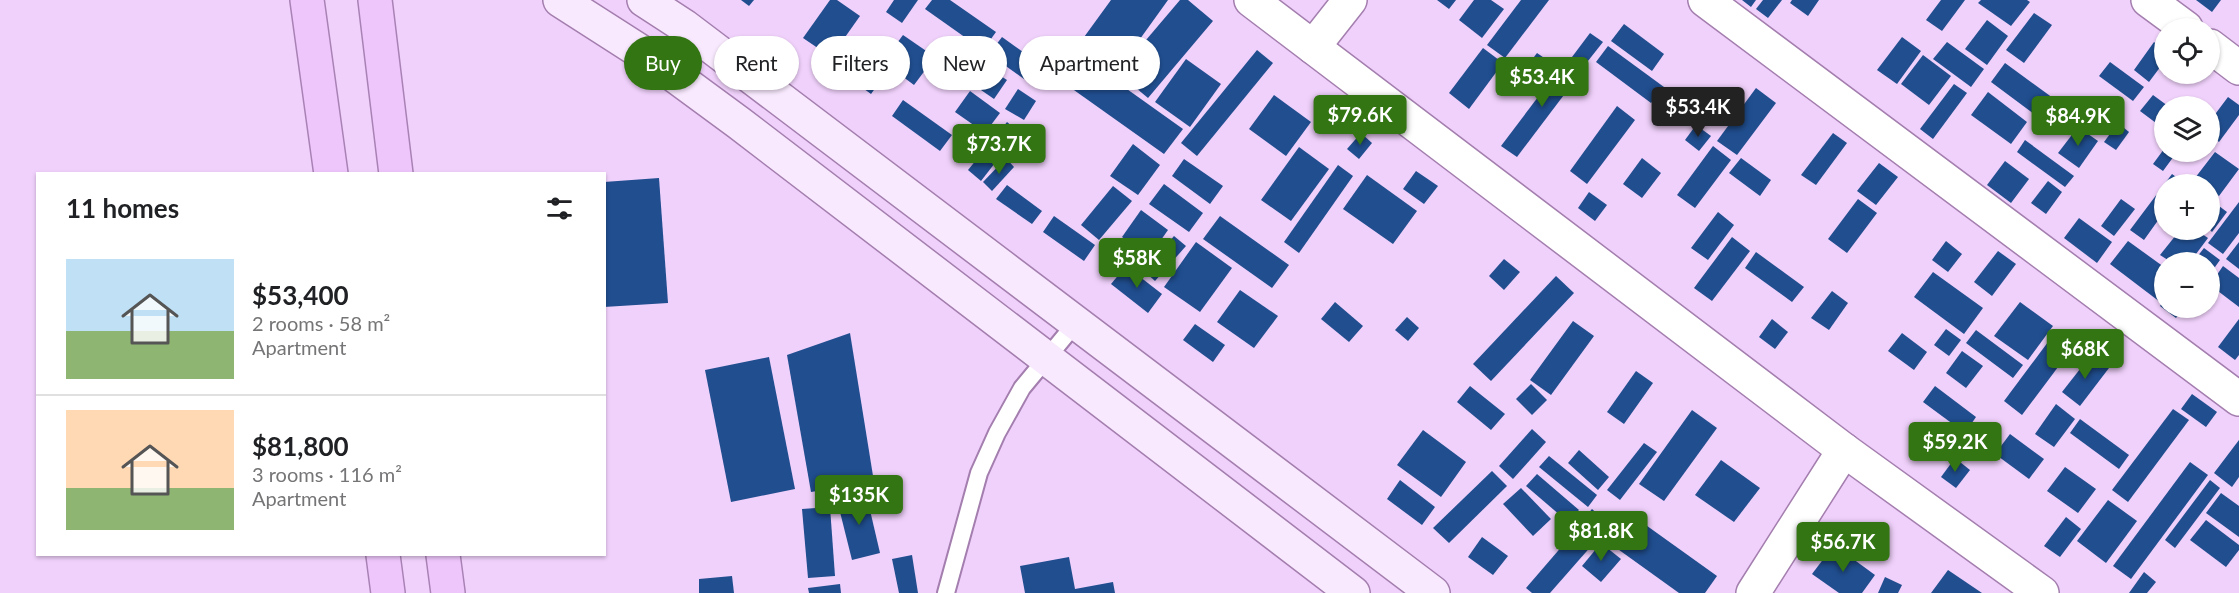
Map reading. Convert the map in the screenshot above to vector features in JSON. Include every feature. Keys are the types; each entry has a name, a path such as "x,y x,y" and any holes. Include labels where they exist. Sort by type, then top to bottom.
{"highway":[{"path":"307,0 331,172"},
{"path":"375,0 396,172"},
{"path":"383,556 388,593"},
{"path":"443,556 448,593"}],"main road":[{"path":"560,0 624,41"},
{"path":"644,0 684,26 1433,593"},
{"path":"674,36 684,26"},
{"path":"694,90 1353,593"}],"street":[{"path":"1251,0 1844,450 2042,593"},
{"path":"1313,47 1350,0"},
{"path":"1705,0 2239,399"},
{"path":"2220,54 2239,68"},
{"path":"1753,593 1844,450"}],"lane":[{"path":"946,593 979,473 1022,388 1075,324"}],"building":[{"path":"741,0 754,0 749,6"},
{"path":"830,0 837,0 860,16 846,36 811,36 811,43 803,38"},
{"path":"894,0 918,0 902,23 886,12"},
{"path":"932,0 950,0 996,32 993,36 963,36 925,9"},
{"path":"1111,0 1168,0 1142,36 1085,36"},
{"path":"1180,0 1188,0 1213,21 1160,84 1160,36 1149,36"},
{"path":"1437,0 1456,0 1449,9"},
{"path":"1474,0 1491,0 1504,9 1482,38 1459,20"},
{"path":"1521,0 1549,0 1505,58 1487,45"},
{"path":"1742,0 1756,0 1751,7"},
{"path":"1763,0 1782,0 1768,18 1756,9"},
{"path":"1792,0 1819,0 1808,16 1790,3"},
{"path":"1941,0 1965,0 1942,31 1926,20"},
{"path":"1981,0 2027,0 2030,2 2011,26 1978,3"},
{"path":"2196,0 2221,0 2212,12"},
{"path":"2034,13 2052,25 2024,63 2006,50"},
{"path":"1987,20 2008,36 1987,65 1965,49"},
{"path":"1624,24 1664,54 1652,71 1611,41"},
{"path":"1590,33 1603,42 1584,66 1572,57"},
{"path":"1902,37 1921,51 1897,84 1877,70"},
{"path":"910,40 922,48 922,74 914,85 910,82"},
{"path":"1007,41 1019,49 1019,75 1007,67"},
{"path":"1947,42 1984,69 1971,87 1933,59"},
{"path":"2154,42 2154,75 2149,82 2134,70"},
{"path":"1608,46 1664,87 1651,103 1596,62"},
{"path":"1483,48 1503,63 1469,109 1449,93"},
{"path":"1257,50 1273,63 1197,156 1181,143"},
{"path":"1537,53 1553,64 1531,93 1515,82"},
{"path":"1923,55 1951,76 1929,105 1901,84"},
{"path":"1186,59 1221,84 1190,127 1155,102"},
{"path":"1566,60 1582,71 1517,157 1501,146"},
{"path":"2110,62 2144,87 2133,101 2099,76"},
{"path":"2005,63 2053,98 2038,117 1991,82"},
{"path":"1954,84 1967,93 1933,139 1920,129"},
{"path":"1756,88 1776,103 1737,155 1717,141"},
{"path":"1018,89 1036,101 1024,120 1005,109"},
{"path":"981,90 1000,90 994,99"},
{"path":"1074,90 1128,90 1183,129 1164,154"},
{"path":"1138,90 1155,90 1148,98"},
{"path":"970,91 1000,113 985,133 955,112"},
{"path":"1988,92 2027,122 2011,144 1971,115"},
{"path":"1274,95 1311,122 1286,156 1249,129"},
{"path":"2153,95 2154,96 2154,122 2140,111"},
{"path":"2228,97 2239,105 2239,115 2220,141 2220,108"},
{"path":"903,100 952,135 940,151 892,116"},
{"path":"1617,106 1635,120 1587,184 1570,171"},
{"path":"1007,122 1019,132 981,181 968,170"},
{"path":"2118,123 2129,132 2116,150 2104,142"},
{"path":"1696,125 1711,136 1699,151 1685,140"},
{"path":"2078,127 2098,141 2079,168 2058,153"},
{"path":"1361,133 1372,143 1359,159 1347,149"},
{"path":"1833,133 1847,143 1816,185 1801,175"},
{"path":"2025,140 2074,176 2065,187 2017,152"},
{"path":"1133,144 1160,165 1138,195 1110,176"},
{"path":"1713,146 1731,160 1695,208 1677,195"},
{"path":"1299,147 1329,169 1291,221 1261,200"},
{"path":"2220,156 2239,169 2220,195 2220,174 2198,174 2207,162 2220,162"},
{"path":"1006,158 1014,167 992,191 983,182"},
{"path":"1642,158 1661,173 1642,198 1623,184"},
{"path":"1741,158 1771,180 1760,196 1729,173"},
{"path":"1184,159 1223,186 1210,204 1172,176"},
{"path":"2005,161 2029,179 2011,203 1987,185"},
{"path":"2154,162 2170,162 2163,171 2153,164"},
{"path":"1879,163 1898,177 1876,205 1857,191"},
{"path":"1338,165 1353,176 1299,253 1284,242"},
{"path":"1416,171 1438,186 1424,204 1403,189"},
{"path":"1367,175 1417,211 1393,244 1343,209"},
{"path":"659,178 668,303 606,307 606,182"},
{"path":"2048,181 2062,192 2046,214 2031,203"},
{"path":"1164,184 1203,213 1189,232 1149,204"},
{"path":"1007,185 1042,211 1032,224 996,199"},
{"path":"1113,186 1132,201 1099,240 1081,225"},
{"path":"1589,192 1607,205 1595,221 1578,208"},
{"path":"2154,198 2154,226 2144,240 2130,230"},
{"path":"1858,199 1877,213 1847,253 1828,239"},
{"path":"2121,199 2135,209 2114,236 2101,226"},
{"path":"2239,202 2239,233 2223,254 2208,243 2210,240 2220,240 2220,227"},
{"path":"2220,207 2227,212 2220,221"},
{"path":"1141,210 1168,230 1149,257 1122,237"},
{"path":"1718,212 1734,225 1708,260 1691,248"},
{"path":"1054,216 1095,245 1084,261 1043,232"},
{"path":"1220,216 1289,265 1272,288 1203,239"},
{"path":"2079,218 2112,242 2097,263 2064,238"},
{"path":"1174,236 1186,246 1155,281 1144,271"},
{"path":"1732,237 1750,251 1712,301 1694,288"},
{"path":"2172,240 2206,240 2198,252 2162,252"},
{"path":"1946,241 1962,254 1948,272 1932,260"},
{"path":"2128,241 2154,260 2154,297 2110,264"},
{"path":"1196,242 1232,268 1200,312 1164,287"},
{"path":"2239,242 2239,269 2226,259"},
{"path":"1998,251 2016,264 1992,296 1974,282"},
{"path":"1756,252 1804,287 1792,302 1745,268"},
{"path":"1504,259 1520,272 1504,290 1489,276"},
{"path":"1126,266 1162,294 1148,313 1111,284"},
{"path":"2223,266 2239,278 2239,307 2220,293 2220,270"},
{"path":"1933,272 1983,308 1964,334 1914,297"},
{"path":"1556,276 1574,293 1491,381 1473,364"},
{"path":"1240,290 1278,316 1254,348 1217,322"},
{"path":"1832,291 1848,303 1829,330 1811,318"},
{"path":"1335,302 1363,326 1349,342 1321,319"},
{"path":"2020,302 2053,326 2028,360 1994,336"},
{"path":"1407,317 1419,328 1408,341 1395,330"},
{"path":"1772,319 1788,332 1775,349 1759,337"},
{"path":"2239,319 2239,355 2235,360 2218,347"},
{"path":"1573,321 1594,336 1551,395 1530,380"},
{"path":"1195,324 1225,345 1213,362 1183,340"},
{"path":"1946,329 1961,340 1949,356 1934,345"},
{"path":"1976,330 2023,365 2013,378 1966,343"},
{"path":"2057,330 2076,343 2022,415 2004,401"},
{"path":"850,333 874,482 811,492 787,355"},
{"path":"1902,333 1927,352 1914,370 1888,351"},
{"path":"1962,351 1983,366 1966,388 1946,373"},
{"path":"2091,355 2109,368 2080,406 2062,392"},
{"path":"769,357 795,489 731,502 705,370"},
{"path":"1636,371 1653,383 1624,424 1607,412"},
{"path":"1531,384 1547,400 1532,415 1516,399"},
{"path":"1470,386 1505,414 1491,430 1457,402"},
{"path":"1935,386 1976,417 1965,433 1923,402"},
{"path":"2192,394 2217,412 2206,427 2181,409"},
{"path":"2056,404 2075,419 2054,447 2035,434"},
{"path":"2173,409 2189,420 2128,502 2112,490"},
{"path":"1692,410 1717,428 1664,501 1639,484"},
{"path":"2080,419 2129,455 2119,469 2070,433"},
{"path":"1532,429 1546,442 1513,479 1499,466"},
{"path":"1423,430 1466,462 1441,497 1397,465"},
{"path":"2010,434 2044,459 2029,479 1995,454"},
{"path":"2239,440 2239,477 2232,487 2214,473"},
{"path":"1644,443 1657,452 1620,500 1607,490"},
{"path":"1579,450 1609,477 1598,490 1568,463"},
{"path":"1549,456 1597,495 1588,507 1539,467"},
{"path":"1955,458 1970,470 1956,488 1941,477"},
{"path":"1721,460 1760,488 1734,522 1695,495"},
{"path":"2190,462 2208,475 2131,579 2113,566"},
{"path":"2065,467 2096,489 2078,513 2047,491"},
{"path":"1492,471 1507,486 1449,543 1433,528"},
{"path":"1537,474 1579,510 1568,522 1526,486"},
{"path":"1400,480 1435,507 1422,525 1387,499"},
{"path":"2210,480 2220,488 2175,548 2165,540"},
{"path":"1521,488 1551,519 1533,536 1503,504"},
{"path":"866,493 880,553 852,560 837,500"},
{"path":"2221,493 2239,506 2239,537 2206,513"},
{"path":"2108,500 2137,521 2106,563 2077,541"},
{"path":"830,507 835,576 808,578 802,509"},
{"path":"1592,509 1609,524 1598,536 1581,522"},
{"path":"1629,513 1717,576 1705,593 1679,593 1608,542"},
{"path":"2066,517 2081,529 2060,557 2044,546"},
{"path":"2206,520 2239,545 2239,550 2226,567 2190,540"},
{"path":"1576,530 1593,544 1550,593 1532,593 1526,588"},
{"path":"1482,537 1508,556 1493,575 1468,557"},
{"path":"1601,543 1621,559 1601,582 1582,566"},
{"path":"1834,545 1875,575 1862,593 1839,593 1812,574"},
{"path":"912,555 918,593 899,593 892,559"},
{"path":"1069,557 1075,589 1113,582 1115,593 1025,593 1020,566"},
{"path":"1948,570 1982,593 1931,593"},
{"path":"2144,572 2156,582 2147,593 2129,593"},
{"path":"732,576 734,593 699,593 699,579"},
{"path":"1885,577 1902,585 1898,593 1878,593"},
{"path":"840,584 841,593 809,593 808,588"}]}
